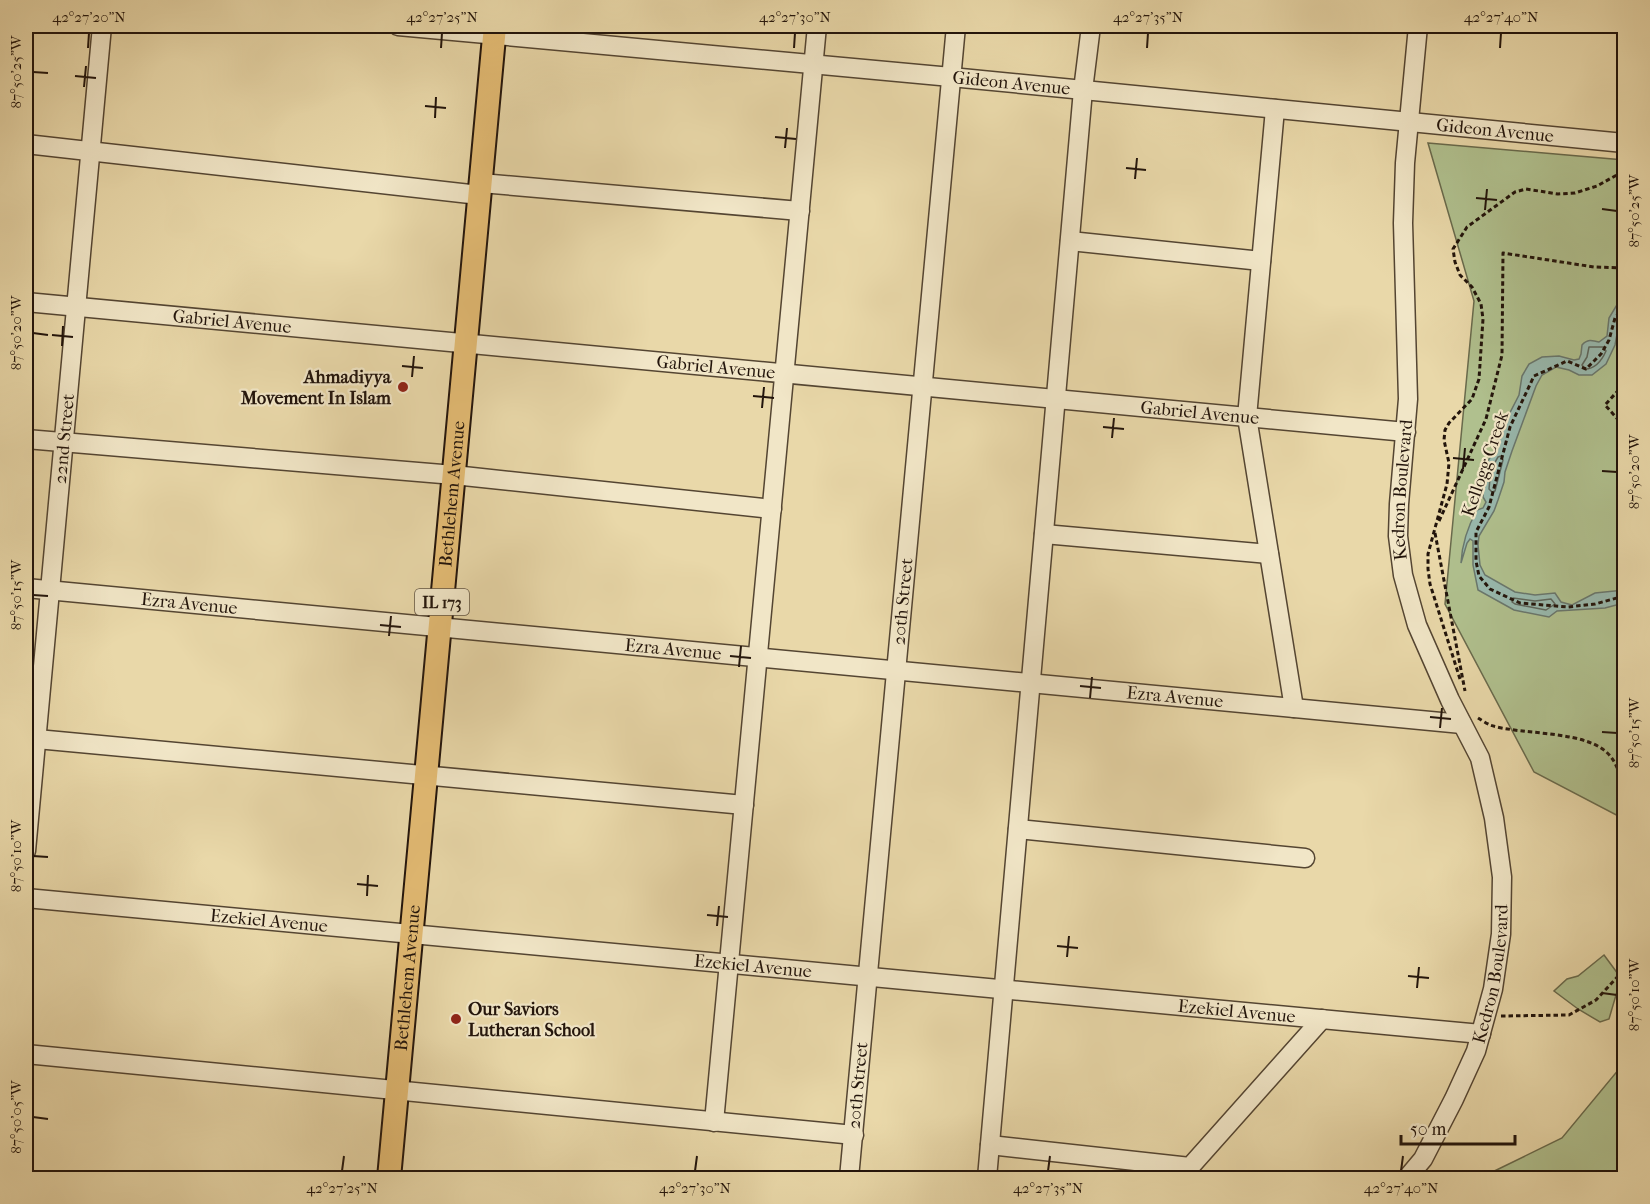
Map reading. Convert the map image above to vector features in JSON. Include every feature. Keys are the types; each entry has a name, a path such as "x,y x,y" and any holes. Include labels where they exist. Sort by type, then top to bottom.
{"main road":[{"name":"Bethlehem Avenue","path":"389,1179 495,30"}],"street":[{"name":"22nd Street","path":"26,850 31,739 50,590 102,26"},
{"name":"Gideon Avenue","path":"398,26 495,30 814,65 1624,143"},
{"path":"714,1122 817,26"},
{"name":"20th Street","path":"849,1179 956,26"},
{"path":"987,1179 1083,90 1091,26"},
{"name":"Kedron Boulevard","path":"1407,1179 1423,1159 1476,1051 1493,989 1501,934 1502,877 1494,818 1470,721 1450,700 1417,625 1403,575 1398,536 1408,399 1403,223 1405,163 1418,26"},
{"path":"1275,109 1247,417 1294,708"},
{"path":"26,144 480,189 800,212"},
{"path":"1070,242 1261,261"},
{"name":"Gabriel Avenue","path":"26,302 1406,432"},
{"path":"26,439 454,475 772,509"},
{"path":"1044,534 1269,554"},
{"name":"Ezra Avenue","path":"26,588 1294,708 1470,721"},
{"path":"31,739 744,806"},
{"path":"1018,829 1305,858"},
{"name":"Ezekiel Avenue","path":"26,898 1480,1034"},
{"path":"990,1145 1190,1167 1322,1019"},
{"path":"26,1054 854,1135"}],"path":[{"path":"1624,171 1597,186 1575,193 1558,194 1526,189 1515,192 1467,227 1454,249 1455,262 1460,275 1472,287 1481,304 1479,379 1472,399 1445,430 1444,440 1449,463 1447,483 1434,530 1428,554 1428,569 1430,584 1467,700 1434,530 1486,419 1502,355 1503,253 1594,267 1624,268"},
{"name":"Kellogg Creek","path":"1624,306 1615,318 1609,340 1601,354 1587,369 1567,361 1534,375 1510,427 1489,507 1476,532 1476,561 1479,576 1490,589 1520,603 1568,607 1595,604 1624,596"},
{"path":"1624,384 1605,405 1624,426"},
{"path":"1470,721 1583,739 1599,745 1611,757 1622,781 1624,796"},
{"path":"1486,1016 1569,1015 1596,1000 1621,973 1624,974"}],"green space":[{"path":"1428,143 1624,160 1624,819 1534,772 1445,604 1474,301"},
{"path":"1604,955 1621,978 1609,1019 1600,1022 1554,991 1567,979 1578,976"},
{"path":"1624,1063 1624,1178 1480,1178 1562,1138"}],"water":[{"path":"1624,296 1624,317 1606,364 1592,375 1579,375 1556,367 1542,375 1512,451 1494,511 1479,536 1478,545 1480,565 1485,575 1515,592 1535,595 1555,593 1561,602 1572,605 1595,593 1624,590 1624,603 1605,608 1557,611 1549,617 1514,610 1478,590 1473,565 1473,541 1470,539 1461,563 1464,542 1471,522 1477,510 1483,508 1486,502 1483,497 1484,475 1488,461 1519,395 1522,376 1529,364 1542,357 1559,356 1579,359 1584,343 1590,340 1599,342 1607,336 1609,318"}],"place":[{"name":"Ahmadiyya Movement In Islam","path":"403,387"},
{"name":"Our Saviors Lutheran School","path":"456,1019"}]}
